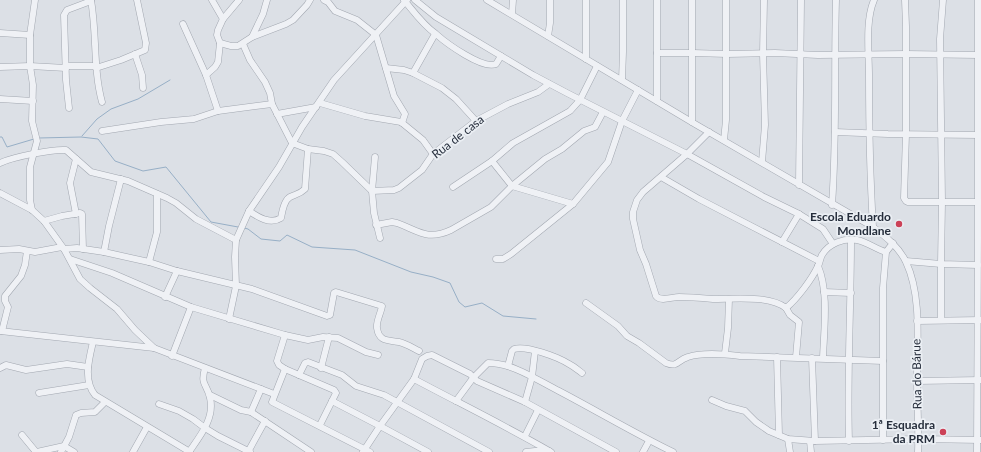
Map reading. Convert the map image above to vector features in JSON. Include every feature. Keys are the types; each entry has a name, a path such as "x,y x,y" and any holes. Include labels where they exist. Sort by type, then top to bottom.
{"street":[{"path":"32,210 29,180 32,155 37,141 32,121 33,85 30,66 30,35 35,0"},
{"path":"0,67 96,67 145,50 146,48 137,0"},
{"path":"212,0 223,19"},
{"path":"206,75 218,62 220,43 217,32 223,19 239,0"},
{"path":"252,37 263,14 267,0"},
{"path":"220,43 238,46 252,37 291,22 310,0"},
{"path":"324,0 328,2 335,11 357,20 376,35 394,96 405,114 402,123"},
{"path":"229,319 236,286 236,240 249,211 334,80 376,35 405,0 417,17 435,34 462,53 489,65 496,64 501,56"},
{"path":"415,0 436,17 549,84 687,154 764,197 799,214 823,229 832,244"},
{"name":"Rua do Bárue","path":"487,0 873,228 893,243 906,261 911,276 915,297 917,321 918,452"},
{"path":"512,14 513,0"},
{"path":"548,36 550,23 550,0"},
{"path":"586,0 586,59"},
{"path":"622,80 623,0"},
{"path":"657,0 657,101"},
{"path":"692,0 692,122"},
{"path":"724,140 726,120 727,54 726,0"},
{"path":"762,162 765,125 763,54 764,0"},
{"path":"799,185 801,0"},
{"path":"832,205 835,132 834,91 836,0"},
{"path":"873,228 869,134 869,26 871,7 874,0"},
{"path":"905,0 906,134 904,198 908,202 980,202"},
{"path":"942,320 940,54 943,0"},
{"path":"977,452 979,440 980,237 980,170 978,134 980,122 980,70 978,55 978,0"},
{"path":"69,108 64,12 91,1 94,23 97,84 102,102"},
{"path":"183,24 206,75 218,111"},
{"path":"0,33 30,35"},
{"path":"413,73 435,34"},
{"path":"242,44 250,60 265,82 272,104 292,143 333,154 372,191"},
{"path":"657,53 693,52 763,54 775,52 800,54 978,55"},
{"path":"135,54 142,75 143,88"},
{"path":"453,187 492,161 513,143 570,110 580,100 597,66"},
{"path":"386,68 404,70 413,73 448,92 476,122"},
{"name":"Rua de casa","path":"372,191 389,191 399,188 422,170 433,154 476,122 508,104 538,92 549,84"},
{"path":"496,259 503,259 511,254 573,204 608,162 622,121 638,90"},
{"path":"0,99 33,101"},
{"path":"102,131 161,122 194,119 218,111 272,104"},
{"path":"277,114 318,105 402,123 423,140 433,154"},
{"path":"376,225 392,222 424,235 432,236 444,233 491,207 512,186 545,159 562,149 584,131 595,127 603,112"},
{"path":"710,132 640,195 632,215 640,250 656,296 661,299 679,297 767,301 777,303 786,308 790,315 799,322 796,357"},
{"path":"835,132 869,134 978,134"},
{"path":"249,211 258,218 276,220 280,218 286,200 289,197 300,194 305,189 308,148"},
{"path":"0,163 15,157 63,150 68,152 94,173 121,179 157,194 176,203 196,219 236,240"},
{"path":"375,157 372,191 376,225 380,238"},
{"path":"76,159 70,183 76,214"},
{"path":"492,161 512,186 573,204"},
{"path":"661,177 699,199 782,242 819,264 824,282 823,358"},
{"path":"104,252 121,179"},
{"path":"0,193 32,210 44,221 70,259 80,279 117,309 135,330 154,348"},
{"path":"149,262 157,232 157,194"},
{"path":"44,221 80,213 82,216 83,249"},
{"path":"782,242 799,214"},
{"path":"786,308 796,299 819,264 826,249 832,244 850,240 858,240 886,252"},
{"path":"849,441 848,398 851,294 850,240"},
{"path":"883,440 883,288 886,252 893,243"},
{"path":"0,250 17,248 35,252 63,248 104,252 149,262 177,271 268,294 327,316 330,315 333,295 336,292 381,305 382,308 377,328 382,339 390,342 399,342 419,351"},
{"path":"27,251 25,265 21,276 5,296 4,301 8,307 1,331 154,348 274,394"},
{"path":"70,259 112,273 191,308 285,335 308,340 318,337 341,339 366,352 378,355"},
{"path":"906,261 979,267"},
{"path":"165,297 177,271"},
{"path":"824,292 851,294"},
{"path":"725,353 729,299"},
{"path":"586,303 618,326 627,336 639,342 666,364 674,366 687,357 725,353 740,356 883,361"},
{"path":"172,356 191,308"},
{"path":"917,321 979,320"},
{"path":"285,335 277,361 279,365 334,390 336,393 320,425"},
{"path":"321,368 330,337"},
{"path":"93,342 88,367 89,385 95,395 190,452 205,428 210,416 210,395 203,380 205,368"},
{"path":"508,366 514,348 524,348 561,360 570,364 582,373"},
{"path":"525,402 532,377 535,351"},
{"path":"285,369 274,394 272,400 273,403 320,425 366,451 380,426 414,379 422,359 427,356 432,356 470,374 477,381 525,402 616,452"},
{"path":"776,357 779,435"},
{"path":"811,452 812,358"},
{"path":"299,375 306,362 342,375 354,385 384,395 489,452"},
{"path":"456,401 473,378 488,363 508,366 532,377 649,441 673,452"},
{"path":"0,368 6,366 26,370 67,364 88,367"},
{"path":"414,379 524,436 550,452"},
{"path":"917,381 979,380"},
{"path":"39,393 89,385"},
{"path":"251,412 261,390"},
{"path":"210,395 241,410 251,412 311,452"},
{"path":"712,400 726,406 745,411 756,422 769,431 788,439 812,441 919,439 979,440"},
{"path":"332,401 428,452"},
{"path":"62,449 78,414 95,412 105,402"},
{"path":"159,404 179,411 205,428 249,452 265,421"},
{"path":"524,436 538,410"},
{"path":"134,452 147,427"},
{"path":"22,435 37,452 62,449 74,452"},
{"path":"788,439 790,452"},
{"path":"643,452 649,441"},
{"path":"526,452 550,452"}],"waterway":[{"path":"82,136 97,119 111,109 138,99 170,80"},
{"path":"0,137 2,137 7,147 34,139"},
{"path":"39,138 81,137 98,139 115,161 143,171 166,167 211,222 238,227"},
{"path":"244,228 248,229 261,239 280,241 287,235 312,247 355,250 411,272 450,283 459,302 465,307 482,303 503,316 536,319"}],"place":[{"name":"Escola Eduardo Mondlane","path":"899,224"},
{"name":"1ª Esquadra da PRM","path":"943,432"}]}
